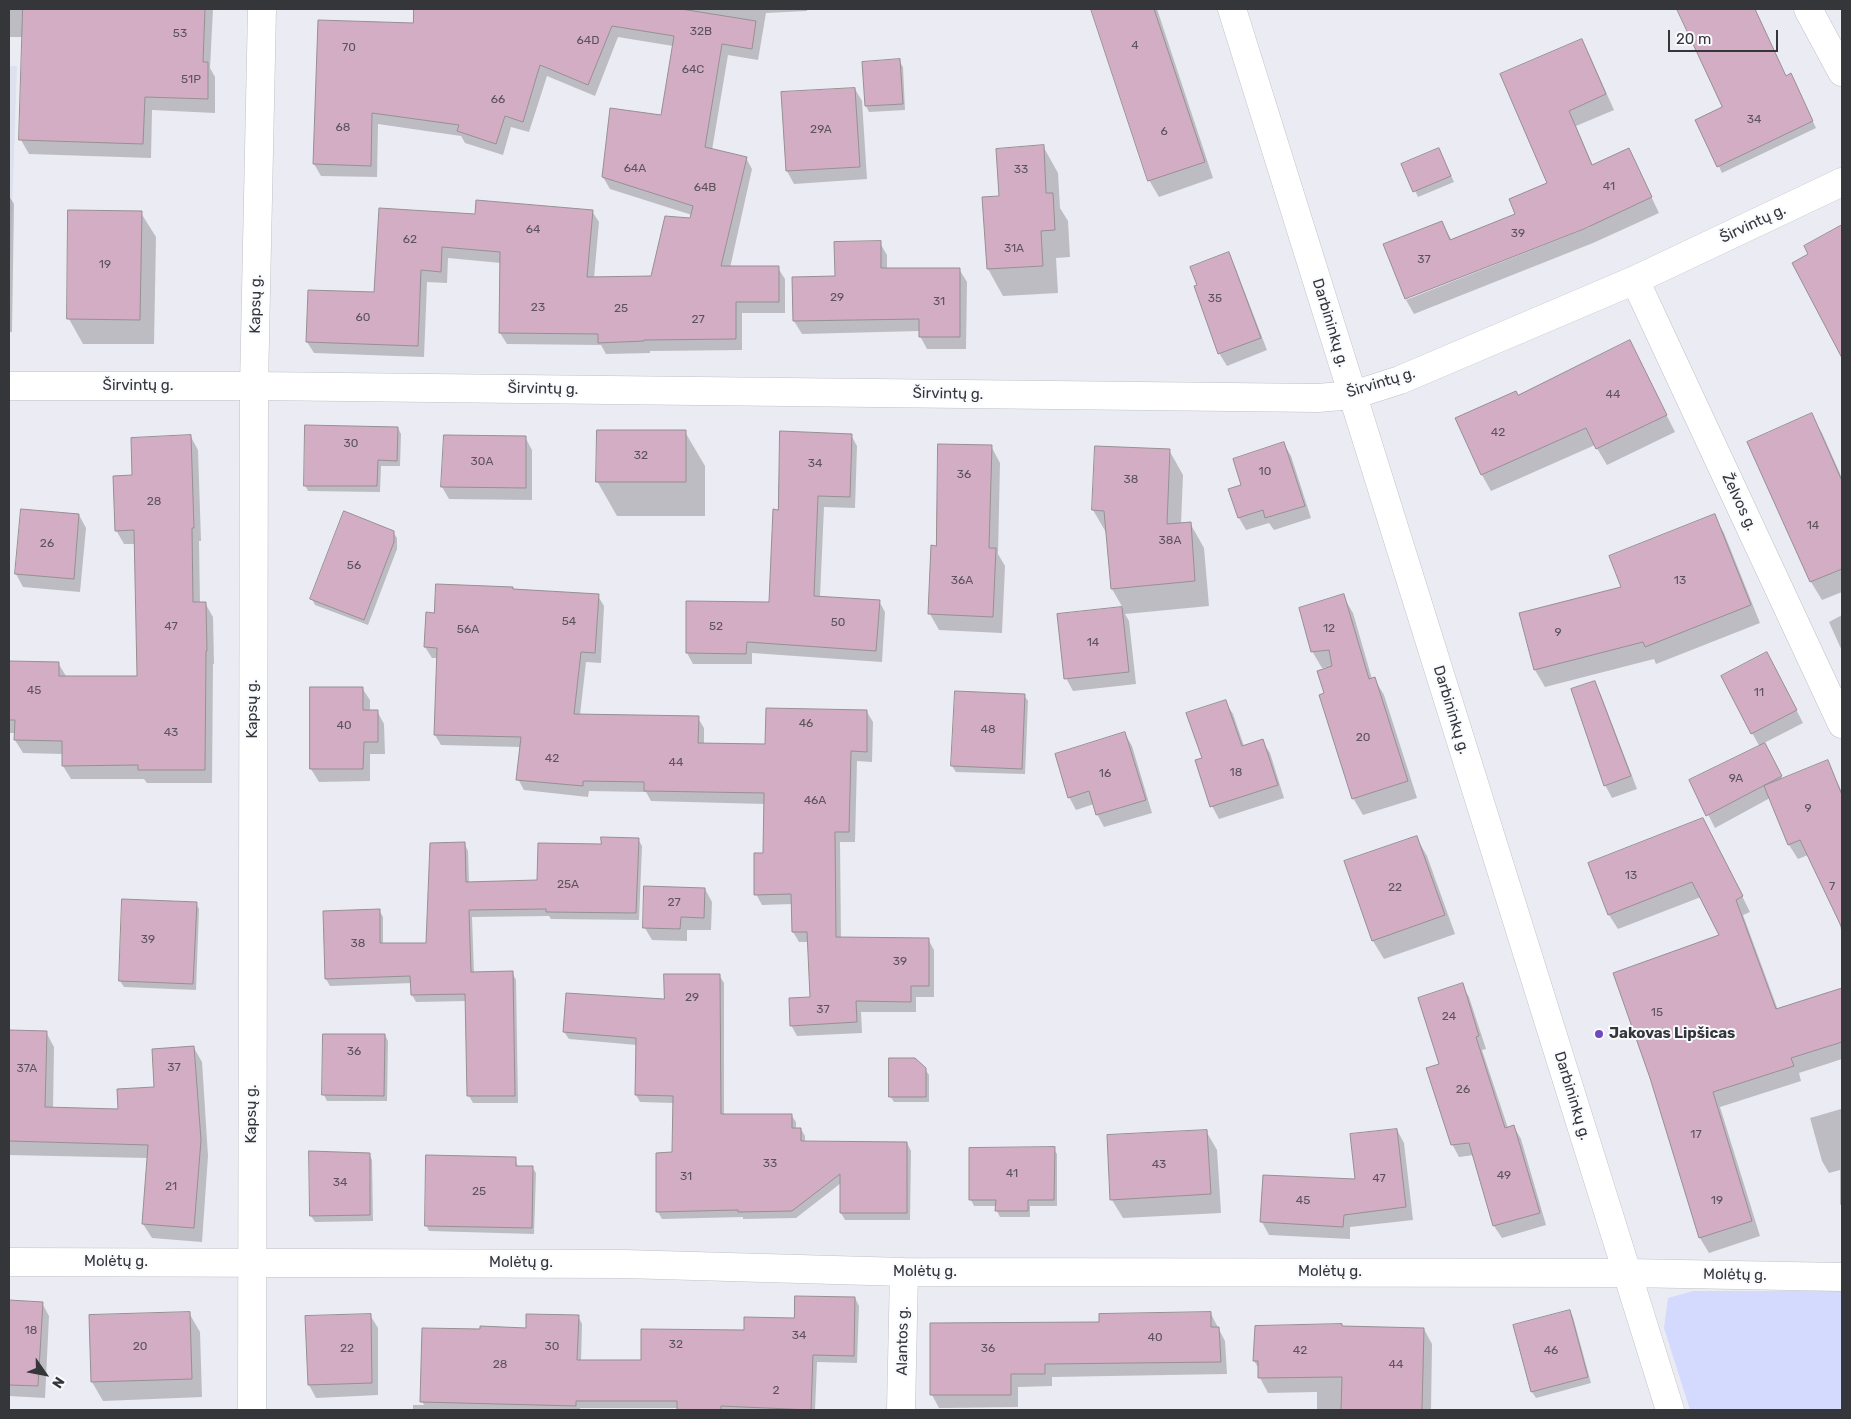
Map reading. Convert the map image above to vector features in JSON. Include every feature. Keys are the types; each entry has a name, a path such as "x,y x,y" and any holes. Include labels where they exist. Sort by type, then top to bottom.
{"street":[{"name":"Kapsų g.","path":"252,1410 254,386 262,9"},
{"name":"Darbininkų g.","path":"1232,9 1670,1410"},
{"path":"1808,9 1842,72"},
{"name":"Širvintų g.","path":"9,386 254,386 1299,398 1353,395 1400,380 1635,280 1842,182"},
{"name":"Želvos g.","path":"1635,280 1842,724"},
{"name":"Molėtų g.","path":"9,1262 624,1264 904,1272 1627,1273 1842,1277"},
{"name":"Alantos g.","path":"901,1410 904,1272"}],"shaded area":[{"path":"9,66 17,66 9,298"},
{"path":"1693,1291 1842,1291 1842,1410 1690,1410 1664,1328 1668,1298"}],"building":[{"path":"23,9 205,9 203,62 208,62 208,99 145,97 143,144 19,140"},
{"path":"414,9 681,9 756,21 752,49 722,44 705,147 747,157 721,266 779,266 779,302 736,302 736,339 644,340 598,343 598,334 499,333 500,252 442,247 441,272 421,270 418,346 306,342 308,290 374,292 379,208 475,214 476,200 593,210 587,277 651,276 665,216 690,218 693,206 602,177 610,108 661,115 674,36 612,26 588,85 540,65 523,122 505,116 496,144 457,131 459,125 372,113 371,166 313,164 318,20 413,23"},
{"path":"1091,9 1154,9 1205,162 1148,181"},
{"path":"1677,9 1755,9 1786,76 1791,73 1813,121 1717,167 1695,120 1722,107"},
{"path":"1582,39 1606,94 1569,111 1592,165 1629,148 1652,197 1584,229 1405,299 1383,244 1442,221 1450,240 1515,214 1509,199 1547,183 1500,74"},
{"path":"900,59 903,104 865,106 862,62"},
{"path":"855,88 860,167 786,171 781,92"},
{"path":"1044,145 1046,193 1053,193 1055,230 1041,231 1043,266 987,269 982,197 999,196 996,149"},
{"path":"1439,148 1451,176 1413,192 1401,164"},
{"path":"68,210 142,211 140,320 67,319"},
{"path":"1842,225 1842,358 1792,263 1808,254 1804,246"},
{"path":"881,241 881,268 960,268 960,337 919,337 919,319 793,321 792,277 835,276 834,242"},
{"path":"1229,252 1261,338 1218,354 1194,286 1197,285 1190,267"},
{"path":"1630,340 1667,415 1596,449 1586,428 1481,475 1455,418 1516,391 1518,395"},
{"path":"1812,413 1842,481 1842,569 1810,582 1747,442"},
{"path":"305,425 398,427 397,461 378,460 377,486 304,486"},
{"path":"597,430 686,430 686,482 596,482"},
{"path":"780,431 852,434 850,497 818,496 814,596 880,600 876,651 747,642 746,654 686,653 686,601 769,602 773,509 778,510"},
{"path":"191,435 194,528 192,528 193,602 206,602 205,770 138,770 138,765 62,766 62,741 14,740 15,720 9,720 9,661 59,662 59,676 137,676 134,530 115,531 113,476 132,475 131,438"},
{"path":"444,435 526,436 526,488 441,487"},
{"path":"1284,442 1305,506 1265,518 1263,510 1238,518 1228,489 1241,485 1233,459"},
{"path":"938,444 992,445 989,548 996,548 993,617 928,614 931,545 936,546"},
{"path":"1095,446 1170,449 1167,524 1191,522 1195,581 1111,589 1104,511 1092,510"},
{"path":"21,509 79,514 74,579 15,574"},
{"path":"344,511 394,531 394,542 364,620 310,599"},
{"path":"1715,514 1751,605 1645,647 1643,642 1534,670 1519,613 1621,587 1609,556"},
{"path":"436,584 513,587 513,589 599,594 595,653 581,652 574,714 699,716 698,743 765,744 766,708 867,710 867,752 851,751 849,832 835,832 836,937 929,938 929,986 911,986 911,1002 856,1001 857,1022 790,1026 789,998 810,997 807,932 792,932 791,894 754,895 754,853 763,853 764,793 644,791 644,782 583,781 583,786 516,780 521,737 434,735 437,648 424,647 426,612 434,613"},
{"path":"1344,594 1369,679 1375,677 1408,781 1352,799 1319,695 1324,693 1317,671 1332,666 1329,650 1311,652 1299,608"},
{"path":"1122,607 1129,672 1064,679 1057,614"},
{"path":"1767,652 1797,710 1751,734 1721,676"},
{"path":"1595,681 1631,776 1604,786 1571,689"},
{"path":"310,687 363,687 363,710 378,710 378,742 364,742 363,769 310,769"},
{"path":"955,691 1025,694 1022,769 951,766"},
{"path":"1226,700 1242,746 1263,739 1278,785 1210,807 1195,760 1202,758 1186,713"},
{"path":"1125,732 1146,800 1096,815 1089,791 1068,798 1055,754"},
{"path":"1765,743 1782,776 1706,816 1689,780"},
{"path":"1828,760 1842,795 1842,928 1800,840 1788,845 1764,786"},
{"path":"1703,818 1743,896 1736,900 1776,1009 1842,988 1842,1042 1791,1058 1794,1066 1713,1092 1752,1221 1699,1238 1650,1078 1613,973 1719,935 1692,882 1608,915 1588,863"},
{"path":"1417,836 1445,915 1372,941 1344,861"},
{"path":"601,837 639,838 636,913 546,912 546,909 469,910 471,972 513,971 515,1096 467,1096 465,994 411,995 410,976 325,979 323,911 380,909 380,943 426,943 430,843 465,842 466,882 537,880 538,843 601,844"},
{"path":"644,886 705,888 704,918 681,917 680,929 643,928"},
{"path":"122,899 197,902 193,984 119,981"},
{"path":"664,974 720,974 721,1114 792,1114 792,1128 801,1128 801,1141 907,1142 907,1213 840,1213 840,1174 792,1211 656,1212 656,1153 672,1152 673,1096 635,1095 636,1038 563,1032 566,993 664,999"},
{"path":"1463,983 1479,1036 1476,1037 1505,1128 1514,1125 1540,1213 1493,1226 1469,1143 1451,1145 1426,1068 1439,1064 1418,998"},
{"path":"9,1030 47,1031 45,1107 118,1109 117,1089 154,1087 152,1049 194,1046 201,1140 194,1228 142,1224 148,1145 9,1141"},
{"path":"323,1034 385,1034 384,1096 322,1095"},
{"path":"889,1058 915,1058 926,1068 926,1097 889,1097"},
{"path":"1397,1129 1406,1207 1344,1215 1343,1227 1260,1222 1263,1175 1355,1179 1350,1134"},
{"path":"1207,1130 1211,1194 1110,1200 1107,1135"},
{"path":"1055,1147 1054,1200 1028,1200 1028,1211 995,1211 996,1200 969,1200 969,1148"},
{"path":"309,1151 370,1153 370,1215 310,1216"},
{"path":"426,1155 516,1157 516,1166 533,1166 532,1228 425,1226"},
{"path":"795,1296 855,1297 854,1356 813,1355 811,1410 721,1406 721,1410 677,1410 677,1401 576,1401 576,1406 420,1402 422,1328 480,1329 480,1326 526,1328 526,1314 579,1315 577,1360 641,1360 641,1329 744,1330 744,1317 794,1318"},
{"path":"9,1300 43,1302 38,1386 9,1385"},
{"path":"1570,1310 1588,1377 1531,1392 1513,1325"},
{"path":"190,1312 192,1379 91,1382 89,1315"},
{"path":"1211,1312 1211,1327 1219,1327 1221,1362 1045,1364 1045,1374 1011,1374 1011,1395 930,1395 930,1323 1099,1322 1099,1314"},
{"path":"371,1314 372,1383 308,1385 305,1316"},
{"path":"1342,1324 1342,1326 1424,1328 1422,1410 1341,1410 1342,1377 1258,1378 1258,1361 1253,1361 1255,1326"}],"place":[{"name":"Jakovas Lipšicas","path":"1599,1034"}]}
